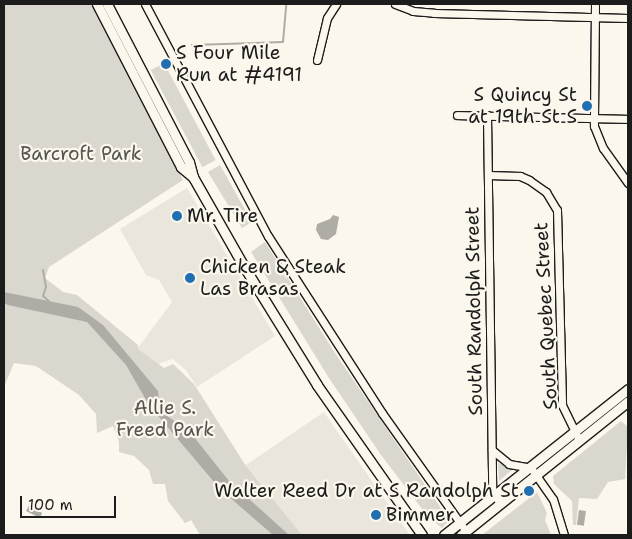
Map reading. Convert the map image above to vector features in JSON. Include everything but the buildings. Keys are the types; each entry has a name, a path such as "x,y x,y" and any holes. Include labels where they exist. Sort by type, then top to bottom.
{"main road":[{"path":"96,4 182,167 193,177"},
{"path":"107,4 189,162 193,177 317,385 422,535"},
{"path":"444,535 494,496 533,471 577,436 626,401 628,389"},
{"path":"463,533 500,504 533,471"}],"street":[{"path":"145,4 268,236 382,413 460,522 463,533"},
{"path":"317,60 327,18 336,4"},
{"path":"395,4 413,11 434,13 628,18"},
{"path":"595,4 594,118 603,148 628,183"},
{"path":"457,115 628,118"},
{"name":"South Randolph Street","path":"487,116 494,496"},
{"name":"South Quebec Street","path":"488,175 529,180 546,192 557,210 562,404 577,436"},
{"path":"492,450 509,464 533,471 553,499 564,535"},
{"path":"494,496 500,504"}],"shaded area":[{"path":"187,188 275,336 197,387 185,369 172,359 158,364 137,349 172,302 159,280 146,275 120,229"},
{"path":"333,215 339,217 336,234 328,240 321,239 316,230 317,224 330,219"},
{"path":"4,292 78,307 103,325 158,391 160,411 190,432 229,481 289,535 273,535 220,489 149,405 126,365 87,322 8,305 4,303"},
{"path":"324,412 410,535 302,535 246,465"},
{"path":"32,500 37,503 34,508 42,513 40,518 26,511"},
{"path":"579,510 586,511 584,526 577,525"}],"green space":[{"path":"4,4 93,4 183,180 49,267 45,278 63,292 77,295 138,345 138,349 164,368 173,364 194,384 244,463 302,535 200,535 191,520 185,523 168,501 165,484 153,484 149,470 134,456 119,452 119,442 113,426 97,433 96,414 79,395 36,366 14,363 4,387"},
{"path":"164,63 216,160 202,167 151,70"},
{"path":"220,165 252,222 242,228 208,172"},
{"path":"265,242 335,353 449,520 442,528 429,518 381,455 329,378 251,252"},
{"path":"621,421 628,427 625,479 608,482 597,499 579,498 576,525 573,525 572,501 554,484 553,476"},
{"path":"498,463 513,469 499,481"},
{"path":"537,492 547,513 545,520 551,535 482,535"}],"waterway":[{"path":"192,45 283,42 286,4"},
{"path":"43,270 46,287 43,296 49,301"}],"place":[{"name":"S Four Mile Run at #4191","path":"166,64"},
{"name":"S Quincy St at 19th St S","path":"587,106"},
{"name":"Mr. Tire","path":"177,216"},
{"name":"Chicken & Steak Las Brasas","path":"190,278"},
{"name":"Walter Reed Dr at S Randolph St","path":"529,491"},
{"name":"Bimmer","path":"376,515"}],"park label":[{"name":"Barcroft Park","path":"81,154"},
{"name":"Allie S. Freed Park","path":"165,419"}]}
